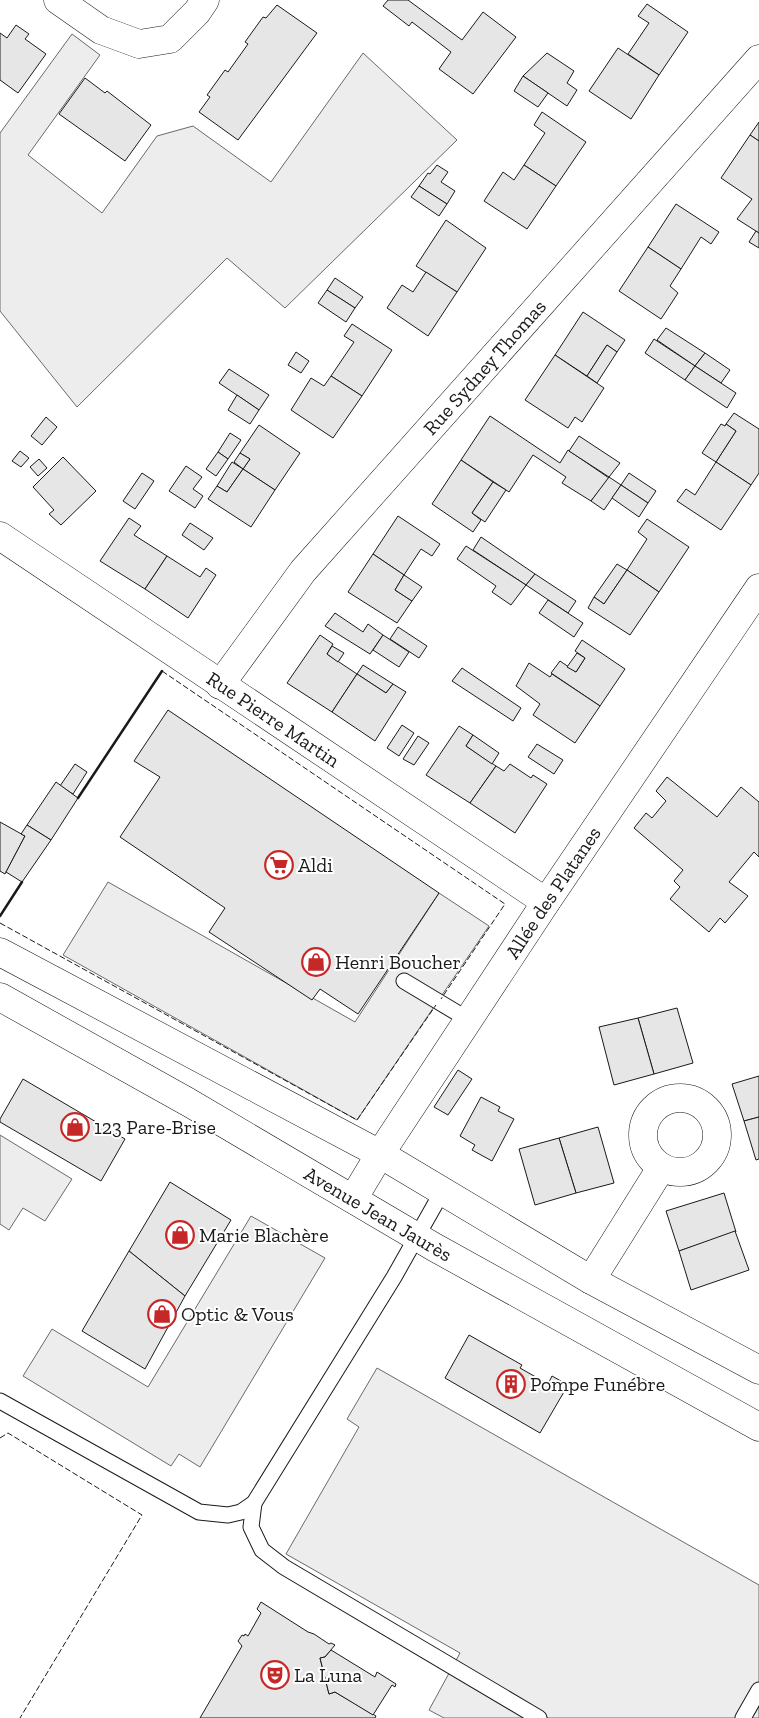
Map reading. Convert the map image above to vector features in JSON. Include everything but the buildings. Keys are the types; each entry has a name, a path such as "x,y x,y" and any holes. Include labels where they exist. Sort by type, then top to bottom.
{"street":[{"path":"58,0 101,30 139,44 170,39 197,12 205,0"},
{"name":"Rue Sydney Thomas","path":"220,685 303,571 759,59"},
{"name":"Rue Pierre Martin","path":"0,536 546,902"},
{"name":"Allée des Platanes","path":"353,1199 380,1154 546,902 759,588"},
{"path":"0,952 380,1154 592,1280 759,1370"},
{"name":"Avenue Jean Jaurès","path":"0,997 188,1102 416,1236 759,1427"},
{"path":"592,1280 662,1168"}],"lane":[{"path":"404,981 469,1020"},
{"path":"0,1401 199,1512 228,1515 241,1512 254,1503 394,1277 442,1192"},
{"path":"254,1503 251,1527 262,1550 284,1567 539,1718"},
{"path":"743,1718 759,1690"}],"shaded area":[{"path":"72,34 100,55 28,155 102,213 157,136 193,126 271,182 363,53 457,140 285,308 227,258 77,407 0,311 0,133"},
{"path":"108,882 355,1022 439,893 489,926 357,1120 63,955"},
{"path":"0,1135 72,1179 45,1221 23,1208 9,1230 0,1224"},
{"path":"251,1216 325,1258 200,1467 179,1454 171,1466 23,1376 52,1329 148,1387"},
{"path":"377,1368 759,1585 759,1718 444,1718 429,1710 460,1653 286,1554 359,1427 347,1419"}],"fence":[{"path":"162,671 505,904 441,999"},
{"path":"0,923 357,1120 436,1005"},
{"path":"0,1438 8,1433 142,1515 20,1718"}],"wall":[{"path":"78,798 162,671"},
{"path":"0,916 22,882"}],"place":[{"name":"Aldi","path":"279,865"},
{"name":"Henri Boucher","path":"316,962"},
{"name":"123 Pare-Brise","path":"75,1127"},
{"name":"Marie Blachère","path":"180,1235"},
{"name":"Optic & Vous","path":"162,1314"},
{"name":"Pompe Funébre","path":"511,1384"},
{"name":"La Luna","path":"275,1675"}]}
